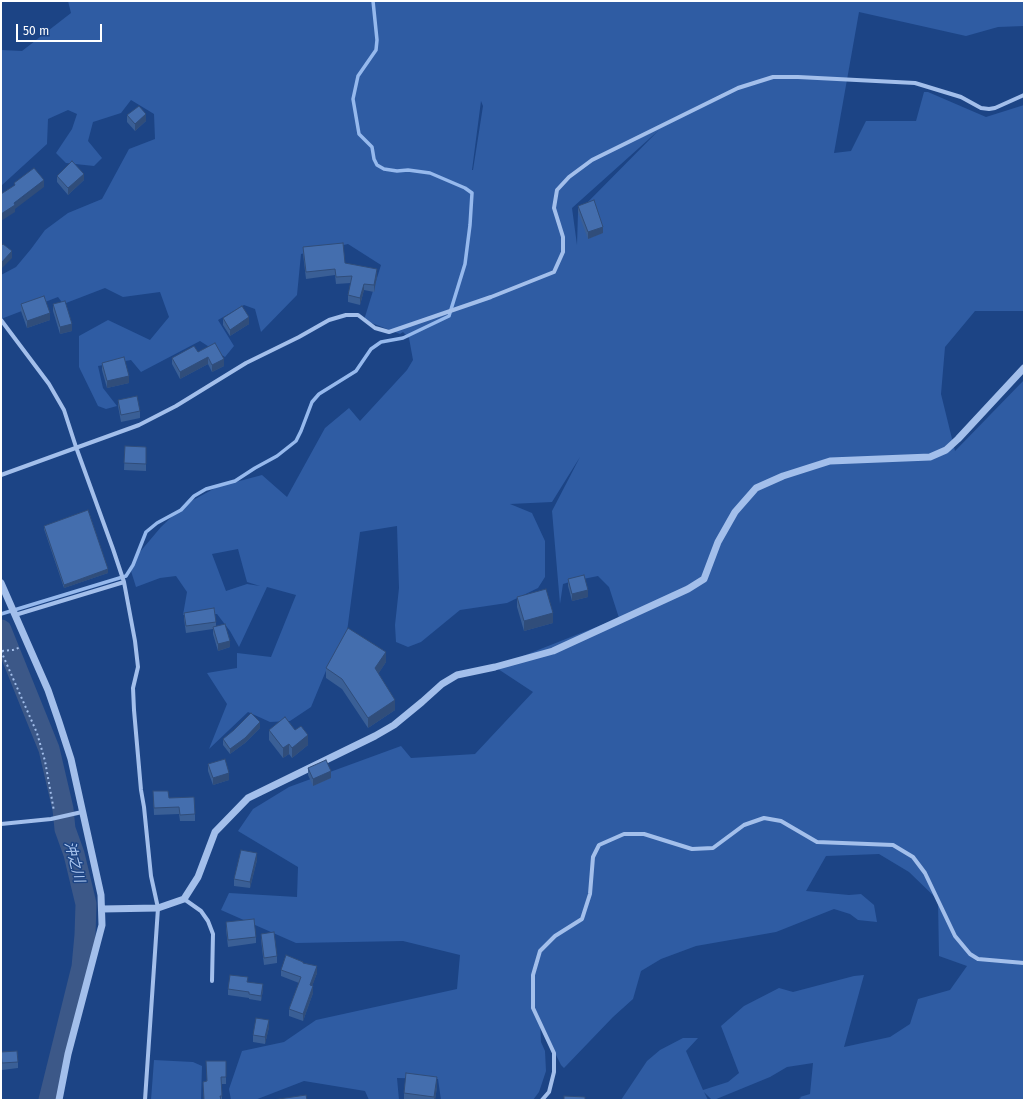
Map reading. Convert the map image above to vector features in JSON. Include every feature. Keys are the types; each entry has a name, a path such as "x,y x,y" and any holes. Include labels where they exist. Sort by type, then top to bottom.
{"street":[{"path":"1,476 150,420 176,406 246,363 299,337 329,320 346,316 358,316 375,328 389,332 491,297 554,272 563,252 564,237 554,208 557,190 569,176 592,160 738,88 774,77 914,83 961,97 981,108 988,109 995,108 1024,95"},
{"path":"1,320 49,384 64,410 124,582 135,641 138,667 133,688 135,725 151,876 158,908 145,1100"},
{"path":"102,909 158,908 184,899 198,877 215,832 248,798 375,736 394,725 442,684 457,675 495,667 553,650 688,589 704,579 718,542 735,512 756,488 783,476 830,461 930,457 946,450 1024,368"},
{"path":"14,615 124,582"},
{"path":"1,583 48,690 71,759 98,876 102,909 102,925 68,1054 59,1100"},
{"path":"1,824 55,818 82,812"},
{"path":"542,1100 549,1092 554,1072 554,1053 533,1008 533,976 540,951 555,936 582,919 590,894 593,858 599,844 624,834 644,834 692,849 713,848 744,826 764,818 781,821 817,842 893,844 913,858 925,873 955,936 970,954 978,959 1024,963"},
{"path":"184,899 201,911 211,927 213,934 212,981"}],"path":[{"path":"28,645 13,650 1,651 37,733 45,761 55,818"}],"shaded area":[{"path":"68,1 1024,1 1024,26 998,27 966,36 859,12 834,153 851,151 866,121 916,121 924,92 928,92 986,117 1024,105 1024,311 975,311 945,347 941,394 955,451 1024,380 1024,1100 796,1100 810,1094 813,1063 787,1067 770,1077 714,1100 712,1100 704,1092 708,1100 621,1100 647,1061 660,1050 683,1038 698,1038 686,1051 703,1090 728,1082 739,1073 721,1026 744,1006 779,988 793,992 854,976 864,975 844,1047 890,1037 910,1024 918,999 950,990 967,966 939,956 938,900 909,872 879,854 826,856 806,891 849,895 861,894 874,905 877,922 858,920 850,914 834,909 776,932 696,946 661,959 641,971 633,999 613,1017 564,1068 561,1065 540,1023 541,1042 545,1051 546,1071 539,1092 533,1100 441,1100 438,1079 397,1078 399,1100 369,1100 365,1091 304,1081 255,1100 231,1100 229,1089 242,1051 284,1042 316,1020 457,989 460,955 403,941 296,943 221,910 229,893 297,897 298,867 238,831 253,809 289,787 401,746 411,758 475,754 533,692 495,667 619,618 609,587 598,576 563,584 560,604 552,511 580,457 552,502 510,504 532,513 545,541 545,577 538,588 507,603 460,610 421,642 408,647 396,642 395,625 399,588 397,526 360,532 347,632 330,661 311,707 290,721 270,722 248,712 209,749 227,704 207,673 237,668 237,653 271,657 296,595 267,587 239,647 230,631 217,614 183,615 187,592 176,576 160,578 136,587 131,571 139,553 161,527 184,505 217,487 262,475 287,497 325,428 349,408 360,421 407,370 413,360 409,338 403,332 400,334 364,320 381,265 348,244 301,254 297,295 261,332 255,309 244,305 218,320 234,346 225,357 200,341 141,372 131,360 98,366 103,388 117,406 106,409 98,406 79,367 79,336 108,320 150,340 169,317 160,292 123,297 105,288 64,305 58,297 1,319 1,275 16,267 45,230 68,213 102,199 129,149 155,139 154,114 131,100 121,113 93,122 88,141 102,158 94,166 66,163 56,153 72,129 77,114 68,110 48,119 47,144 1,186 1,50 22,51 71,13","holes":["481,101 483,106 472,170","659,130 578,212 577,245 572,208","238,549 247,582 260,586 247,584 226,591 212,554"]},
{"path":"154,1060 193,1062 202,1066 201,1100 151,1100"}],"building":[{"path":"139,106 146,114 135,124 127,115"},
{"path":"72,161 84,174 68,188 57,176"},
{"path":"34,168 44,180 14,203 15,205 1,214 1,194 15,185 14,183"},
{"path":"594,200 603,227 588,232 578,206"},
{"path":"343,243 345,263 377,269 374,285 364,284 360,298 348,295 352,276 336,277 335,269 306,272 303,247"},
{"path":"3,244 12,251 1,263 1,246"},
{"path":"44,296 50,313 27,321 21,304"},
{"path":"65,301 72,324 60,327 53,304"},
{"path":"242,306 249,317 230,330 223,318"},
{"path":"215,343 224,359 212,365 208,357 180,372 172,358 194,346 198,352"},
{"path":"124,357 129,376 107,381 102,363"},
{"path":"137,396 140,411 121,415 118,400"},
{"path":"125,446 146,447 146,464 124,463"},
{"path":"88,510 108,569 64,585 44,526"},
{"path":"584,575 588,590 572,594 568,579"},
{"path":"546,589 553,613 524,621 517,597"},
{"path":"214,608 216,622 186,626 184,613"},
{"path":"225,624 230,641 218,644 213,627"},
{"path":"348,628 386,652 375,668 395,700 368,718 342,679 326,668"},
{"path":"251,713 260,722 245,738 230,749 223,739"},
{"path":"285,717 295,730 301,726 308,735 292,748 289,744 283,748 269,730"},
{"path":"225,759 229,773 213,778 208,764"},
{"path":"326,760 331,771 313,779 308,768"},
{"path":"153,791 168,791 169,798 194,797 195,814 180,815 179,807 154,808"},
{"path":"241,850 257,853 250,882 234,879"},
{"path":"254,919 256,937 228,940 226,922"},
{"path":"274,932 277,956 264,958 261,934"},
{"path":"286,955 303,963 317,966 310,985 313,986 303,1014 289,1009 301,977 281,970"},
{"path":"230,975 248,977 247,982 263,984 261,996 249,994 249,992 228,989"},
{"path":"256,1018 269,1020 265,1037 253,1035"},
{"path":"17,1051 18,1062 2,1063 1,1052"},
{"path":"206,1061 226,1061 226,1077 221,1077 221,1100 204,1100 203,1082 207,1081"},
{"path":"406,1073 437,1077 434,1097 404,1093"},
{"path":"306,1095 307,1100 272,1100"},
{"path":"564,1096 585,1097 585,1100 564,1100"}],"waterway":[{"path":"1,614 126,576 133,565 146,532 157,523 181,510 194,496 206,489 235,481 277,456 296,441 312,402 319,394 356,371 371,349 381,342 403,338 449,316 465,264 472,193 465,188 430,173 384,169 377,165 374,159 372,147 359,134 353,99 358,76 376,50 377,40 373,1"},
{"name":"沖之川","path":"1,630 49,749 63,809 65,829 74,854 86,904 82,967 49,1100"}]}
